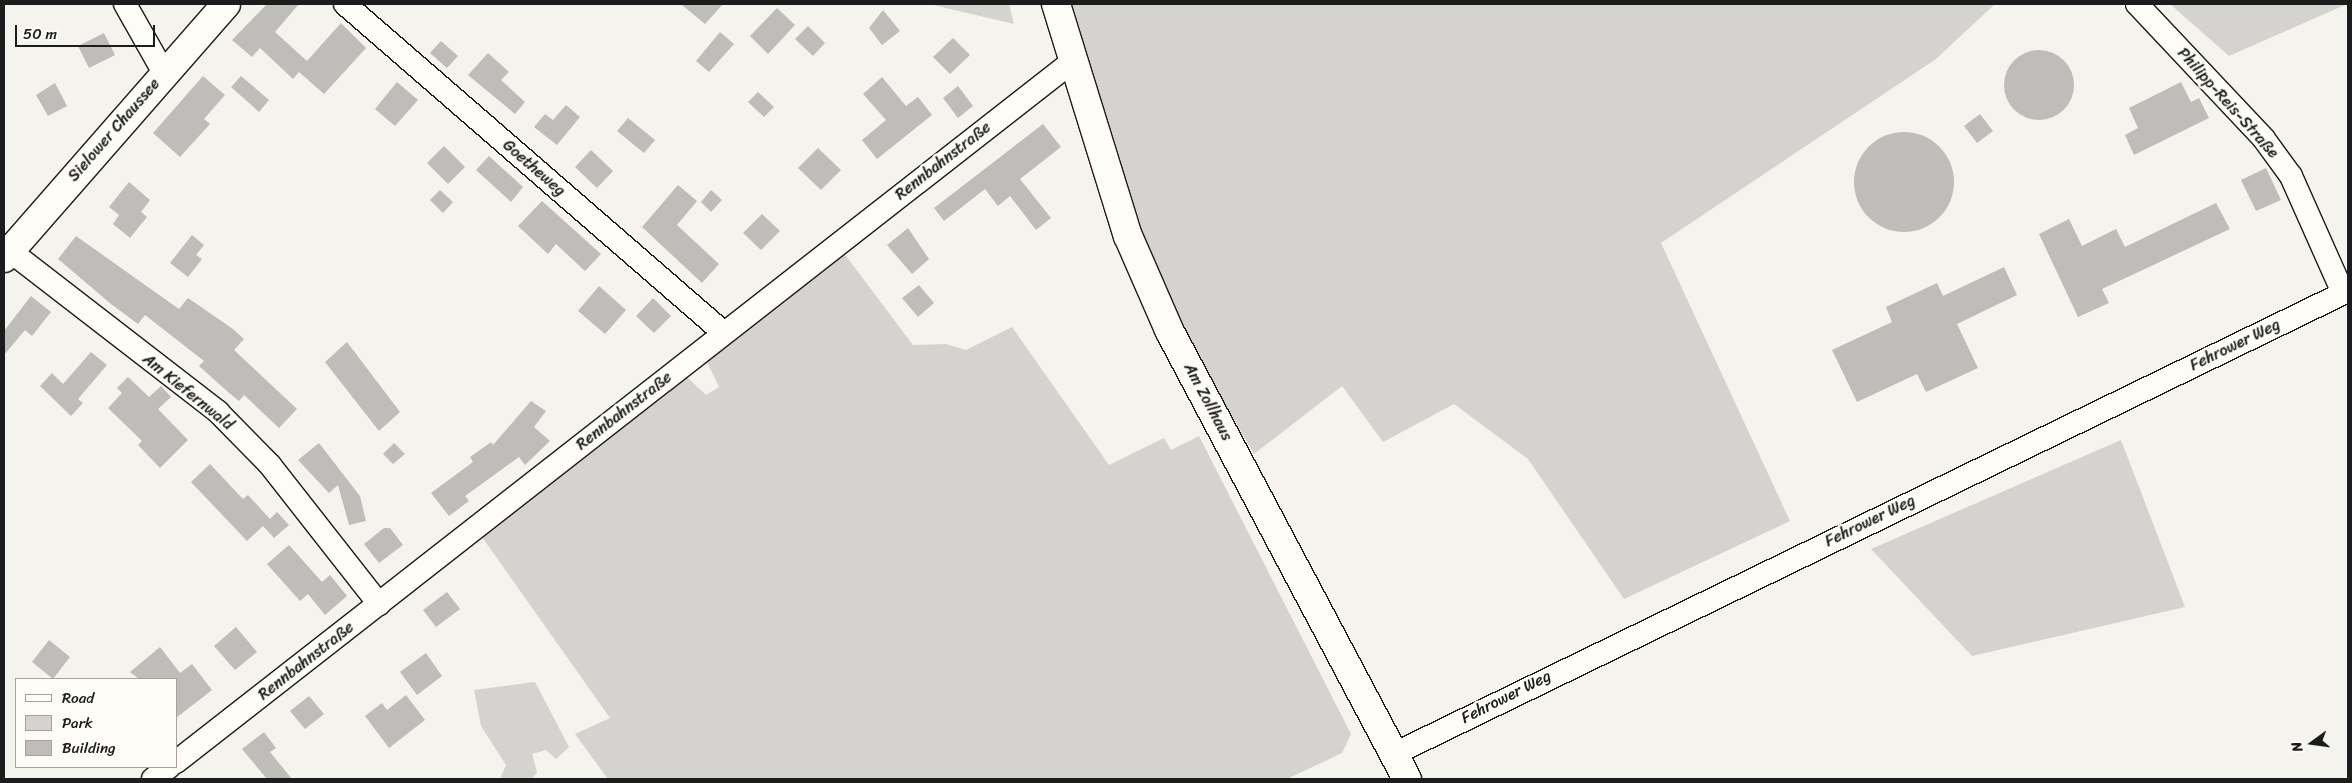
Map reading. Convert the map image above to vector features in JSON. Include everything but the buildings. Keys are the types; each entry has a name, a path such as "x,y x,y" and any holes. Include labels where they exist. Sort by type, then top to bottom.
{"street":[{"path":"124,4 164,73"},
{"name":"Sielower Chaussee","path":"7,255 226,4"},
{"name":"Goetheweg","path":"345,4 724,333"},
{"name":"Am Zollhaus","path":"1056,4 1128,236 1169,330 1408,779"},
{"name":"Philipp-Reis-Straße","path":"2137,4 2264,139 2299,192 2346,292"},
{"name":"Rennbahnstraße","path":"178,760 1073,61"},
{"name":"Am Kiefernwald","path":"7,255 218,412 270,465 379,604"},
{"name":"Fehrower Weg","path":"1394,754 2346,292"},
{"path":"153,779 169,768"}],"green space":[{"path":"929,4 1009,4 1014,24"},
{"path":"1065,4 1995,4 1936,59 1661,243 1790,521 1624,599 1528,459 1454,404 1383,442 1342,386 1254,454 1171,310 1122,187"},
{"path":"2170,4 2347,4 2229,56"},
{"path":"843,252 913,345 946,344 966,350 1012,327 1109,465 1164,438 1171,450 1199,436 1351,734 1342,753 1287,779 608,779 575,734 610,718 482,537 686,376 706,395 719,387 706,360"},
{"path":"2121,440 2185,607 1972,656 1871,549"},
{"path":"535,682 569,747 556,759 546,750 532,754 537,772 532,779 500,779 506,765 481,726 474,690"}]}
